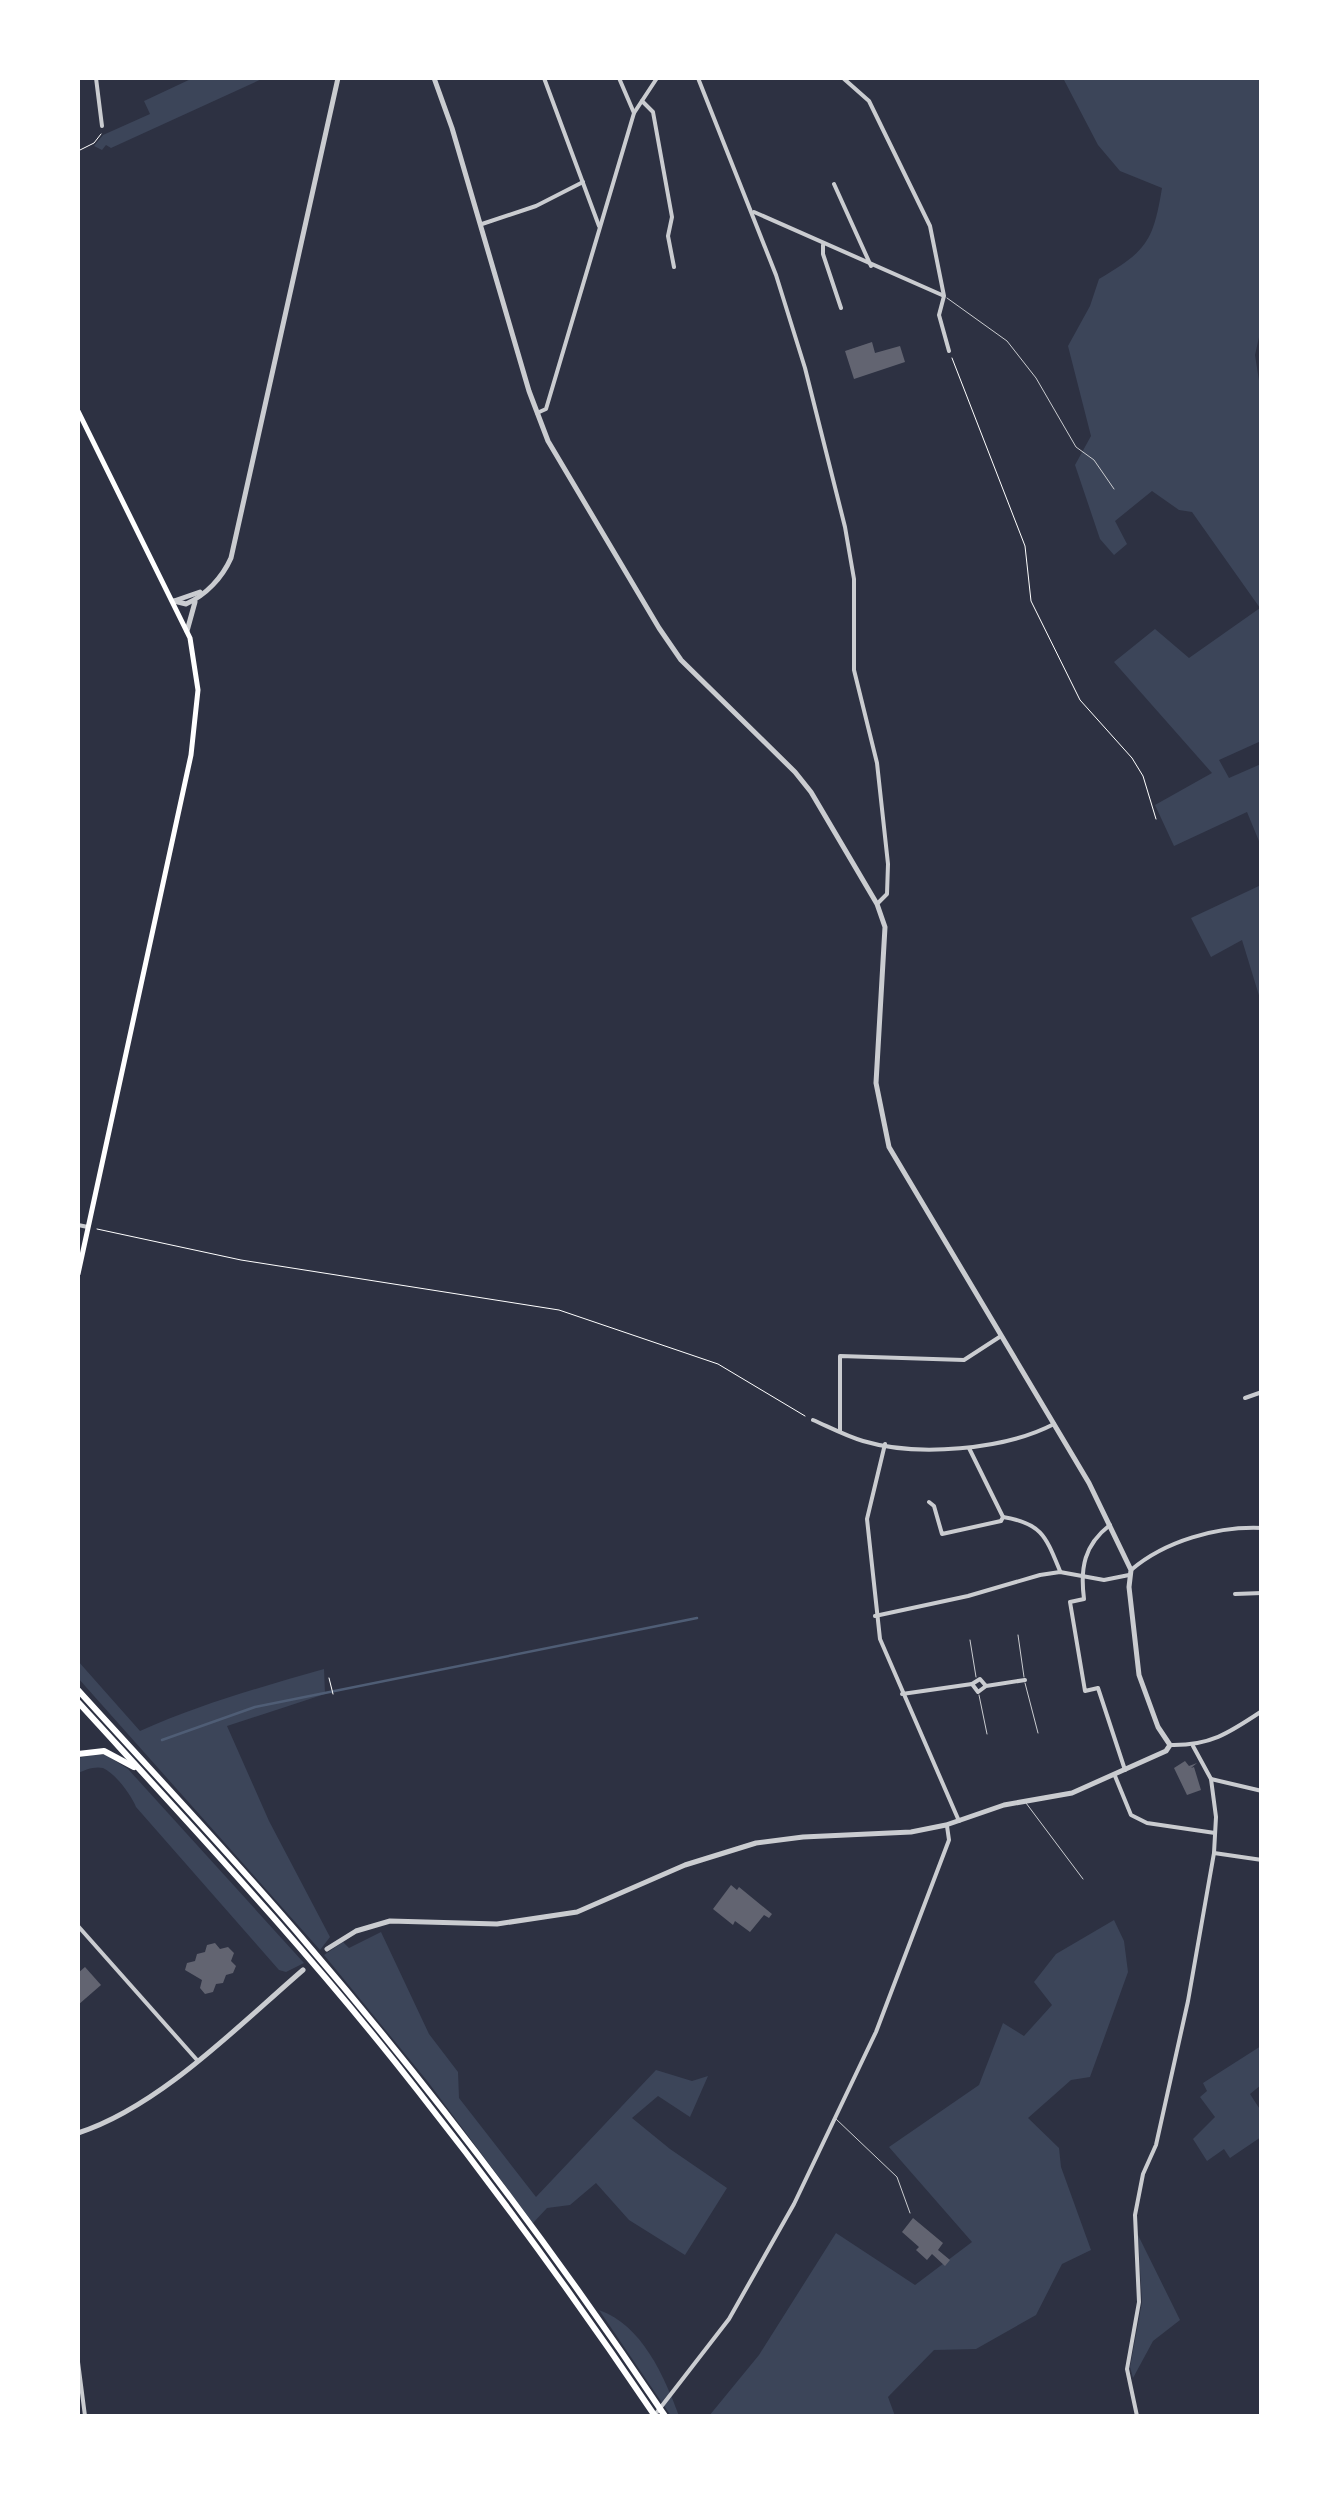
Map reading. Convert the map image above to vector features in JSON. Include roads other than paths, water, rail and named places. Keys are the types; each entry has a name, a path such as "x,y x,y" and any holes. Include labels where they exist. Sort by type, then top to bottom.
{"highway":[{"path":"78,1690 306,1943 564,2271 666,2416"},
{"path":"78,1702 421,2087 655,2416"},
{"path":"78,1754 104,1751 143,1774"}],"main road":[{"path":"78,412 174,601 187,631 198,681 196,730 78,1274"}],"street":[{"path":"96,78 102,126"},
{"path":"174,601 186,604 208,589 226,570 236,545 338,78"},
{"path":"434,78 548,440 658,628 698,679 803,782 877,904 885,927 877,1056 880,1114 889,1148 1110,1525 1130,1573 1139,1675 1158,1727 1170,1745"},
{"path":"544,78 599,226"},
{"path":"619,78 634,113"},
{"path":"537,414 546,410 634,113 658,78"},
{"path":"698,78 754,212 805,368 852,559 856,598 854,670 878,763 888,864 887,894 877,904"},
{"path":"843,78 864,94 930,226 944,296 939,315 949,351"},
{"path":"642,101 653,112 672,217 668,236 674,267"},
{"path":"481,225 536,206 583,182"},
{"path":"834,184 870,266"},
{"path":"754,212 823,246 944,296"},
{"path":"823,246 822,254 841,308"},
{"path":"174,601 208,589"},
{"path":"187,631 196,599"},
{"path":"78,1224 88,1227"},
{"path":"840,1432 840,1356 964,1360 1001,1336"},
{"path":"1245,1398 1262,1392"},
{"path":"812,1420 864,1441 949,1450 1040,1432 1054,1424"},
{"path":"885,1444 867,1519 880,1639 959,1821"},
{"path":"969,1448 1004,1516 1024,1520 1038,1529 1047,1539 1060,1572"},
{"path":"928,1502 934,1506 942,1534 995,1524 1004,1516"},
{"path":"1110,1525 1095,1536 1088,1550 1081,1578 1084,1599 1070,1602 1085,1691 1098,1688 1126,1770"},
{"path":"876,1616 1060,1572 1104,1580 1130,1573 1145,1559 1192,1538 1223,1530 1262,1528"},
{"path":"1236,1594 1262,1593"},
{"path":"902,1694 982,1680 986,1686"},
{"path":"975,1682 978,1692 986,1686 1025,1680"},
{"path":"1170,1745 1193,1746 1233,1730 1262,1711"},
{"path":"327,1949 356,1931 390,1921 497,1924 577,1912 685,1865 756,1842 912,1832 946,1825 1024,1801 1072,1793 1115,1776 1166,1751 1170,1745"},
{"path":"1137,2416 1128,2369 1140,2302 1134,2216 1156,2145 1188,2001 1216,1834 1211,1779 1193,1746"},
{"path":"1115,1776 1131,1816 1147,1823 1216,1834"},
{"path":"1211,1779 1262,1791"},
{"path":"655,2416 729,2320 765,2259 889,2000 949,1840 946,1825"},
{"path":"1214,1853 1262,1860"},
{"path":"78,1926 196,2060"},
{"path":"78,2134 132,2109 303,1970"},
{"path":"78,2362 85,2416"}],"lane":[{"path":"944,296 1006,341 1036,378 1076,447 1094,460 1114,489"},
{"path":"1018,1635 1030,1715 1038,1734"},
{"path":"970,1640 975,1682"},
{"path":"978,1692 987,1734"},
{"path":"1024,1801 1083,1879"},
{"path":"834,2116 897,2177 910,2214"}],"waterway":[{"path":"162,1740 255,1707 697,1618"}]}
